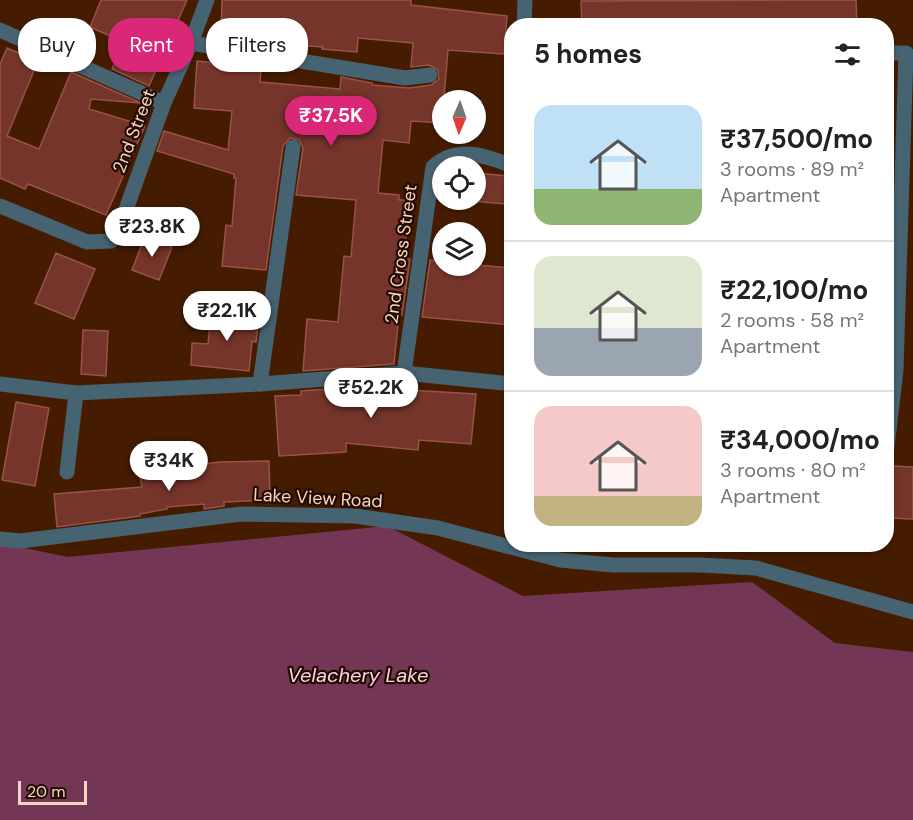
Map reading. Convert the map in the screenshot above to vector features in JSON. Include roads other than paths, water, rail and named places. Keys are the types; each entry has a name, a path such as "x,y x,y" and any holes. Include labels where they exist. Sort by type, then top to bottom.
{"street":[{"name":"2nd Street","path":"194,35 207,0"},
{"path":"524,18 525,0"},
{"path":"0,30 164,104"},
{"path":"194,43 405,78 430,75"},
{"path":"894,50 909,47 894,387"},
{"name":"2nd Street","path":"0,206 87,242 111,241 119,229 164,104 178,72"},
{"path":"260,384 293,147"},
{"name":"2nd Cross Street","path":"404,373 433,167 442,158 455,153 476,154 504,163"},
{"path":"897,289 913,292"},
{"path":"0,384 76,393 260,384 404,373 504,383"},
{"path":"67,472 76,393"},
{"name":"Lake View Road","path":"0,539 20,541 241,514 356,516 438,528 504,545"},
{"name":"Lake View Road","path":"530,552 560,560 613,565 700,565 756,568 913,612"}],"water":[{"name":"Velachery Lake","path":"387,526 523,596 752,582 835,643 913,652 913,820 0,820 0,543 68,557"}]}
